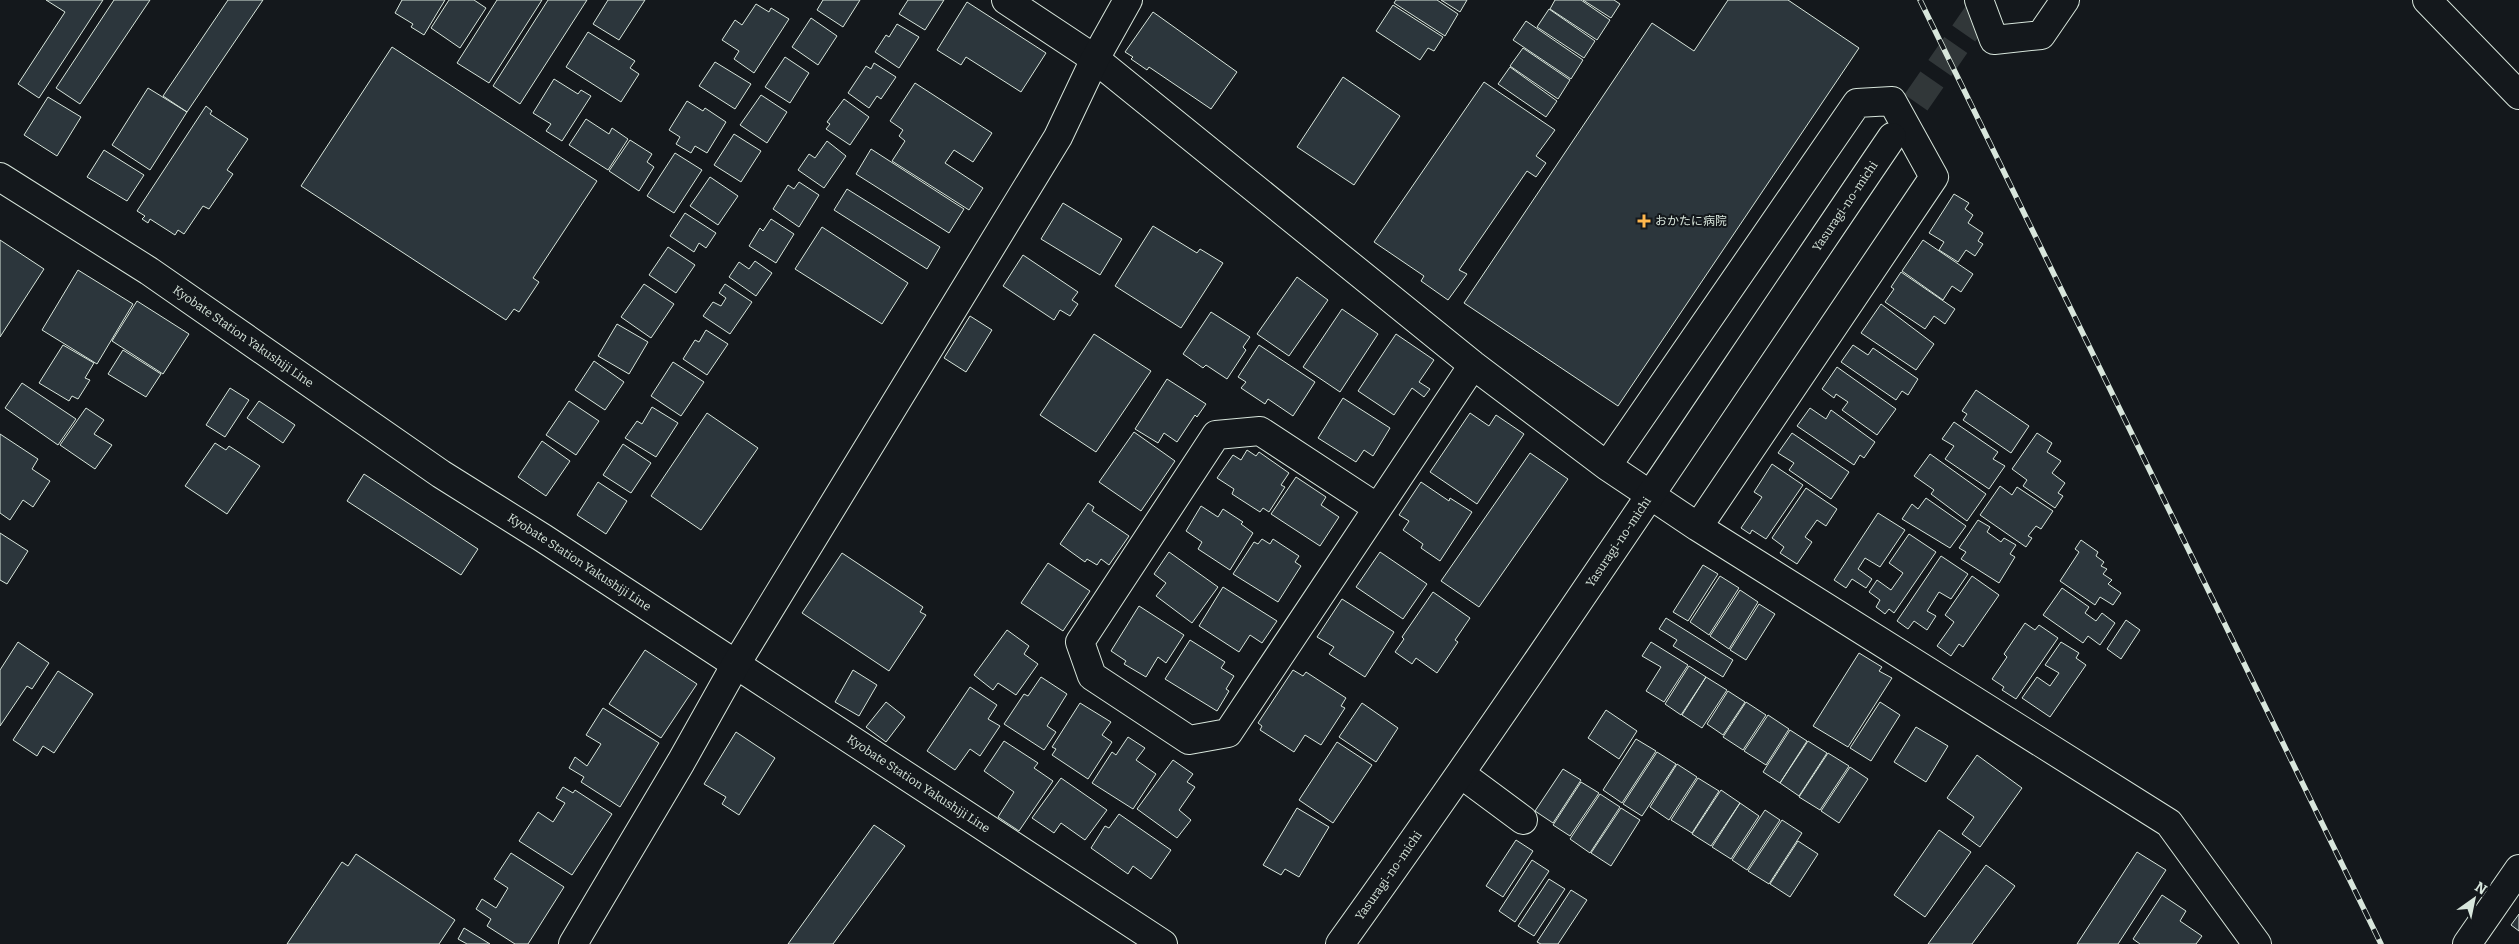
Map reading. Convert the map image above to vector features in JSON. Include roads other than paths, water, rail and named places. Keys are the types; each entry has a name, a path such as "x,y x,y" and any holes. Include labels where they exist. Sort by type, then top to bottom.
{"street":[{"path":"1006,0 1095,59 1473,365 1607,466 1698,527 2170,823 2258,944"},
{"path":"573,944 681,762 736,664 1058,136 1095,59 1128,0"},
{"path":"1979,0 1994,40 2042,35 2066,0"},
{"path":"2427,0 2519,95"},
{"path":"1607,466 1857,103 1892,101 1934,177 1698,527"},
{"name":"Yasuragi-no-michi","path":"1340,944 1462,774 1648,494 1892,137"},
{"name":"Kyobate Station Yakushiji Line","path":"0,177 149,271 441,474 736,664 1163,944"},
{"path":"1376,507 1260,431 1216,435 1080,642 1092,676 1189,740 1228,733 1376,507 1473,365"},
{"path":"1462,774 1523,820"},
{"path":"2466,944 2519,869"}],"tunnel":[{"path":"1892,137 1987,0"}],"railway":[{"path":"1920,0 2381,944"}],"place":[{"name":"おかたに病院","path":"1644,221"}]}
